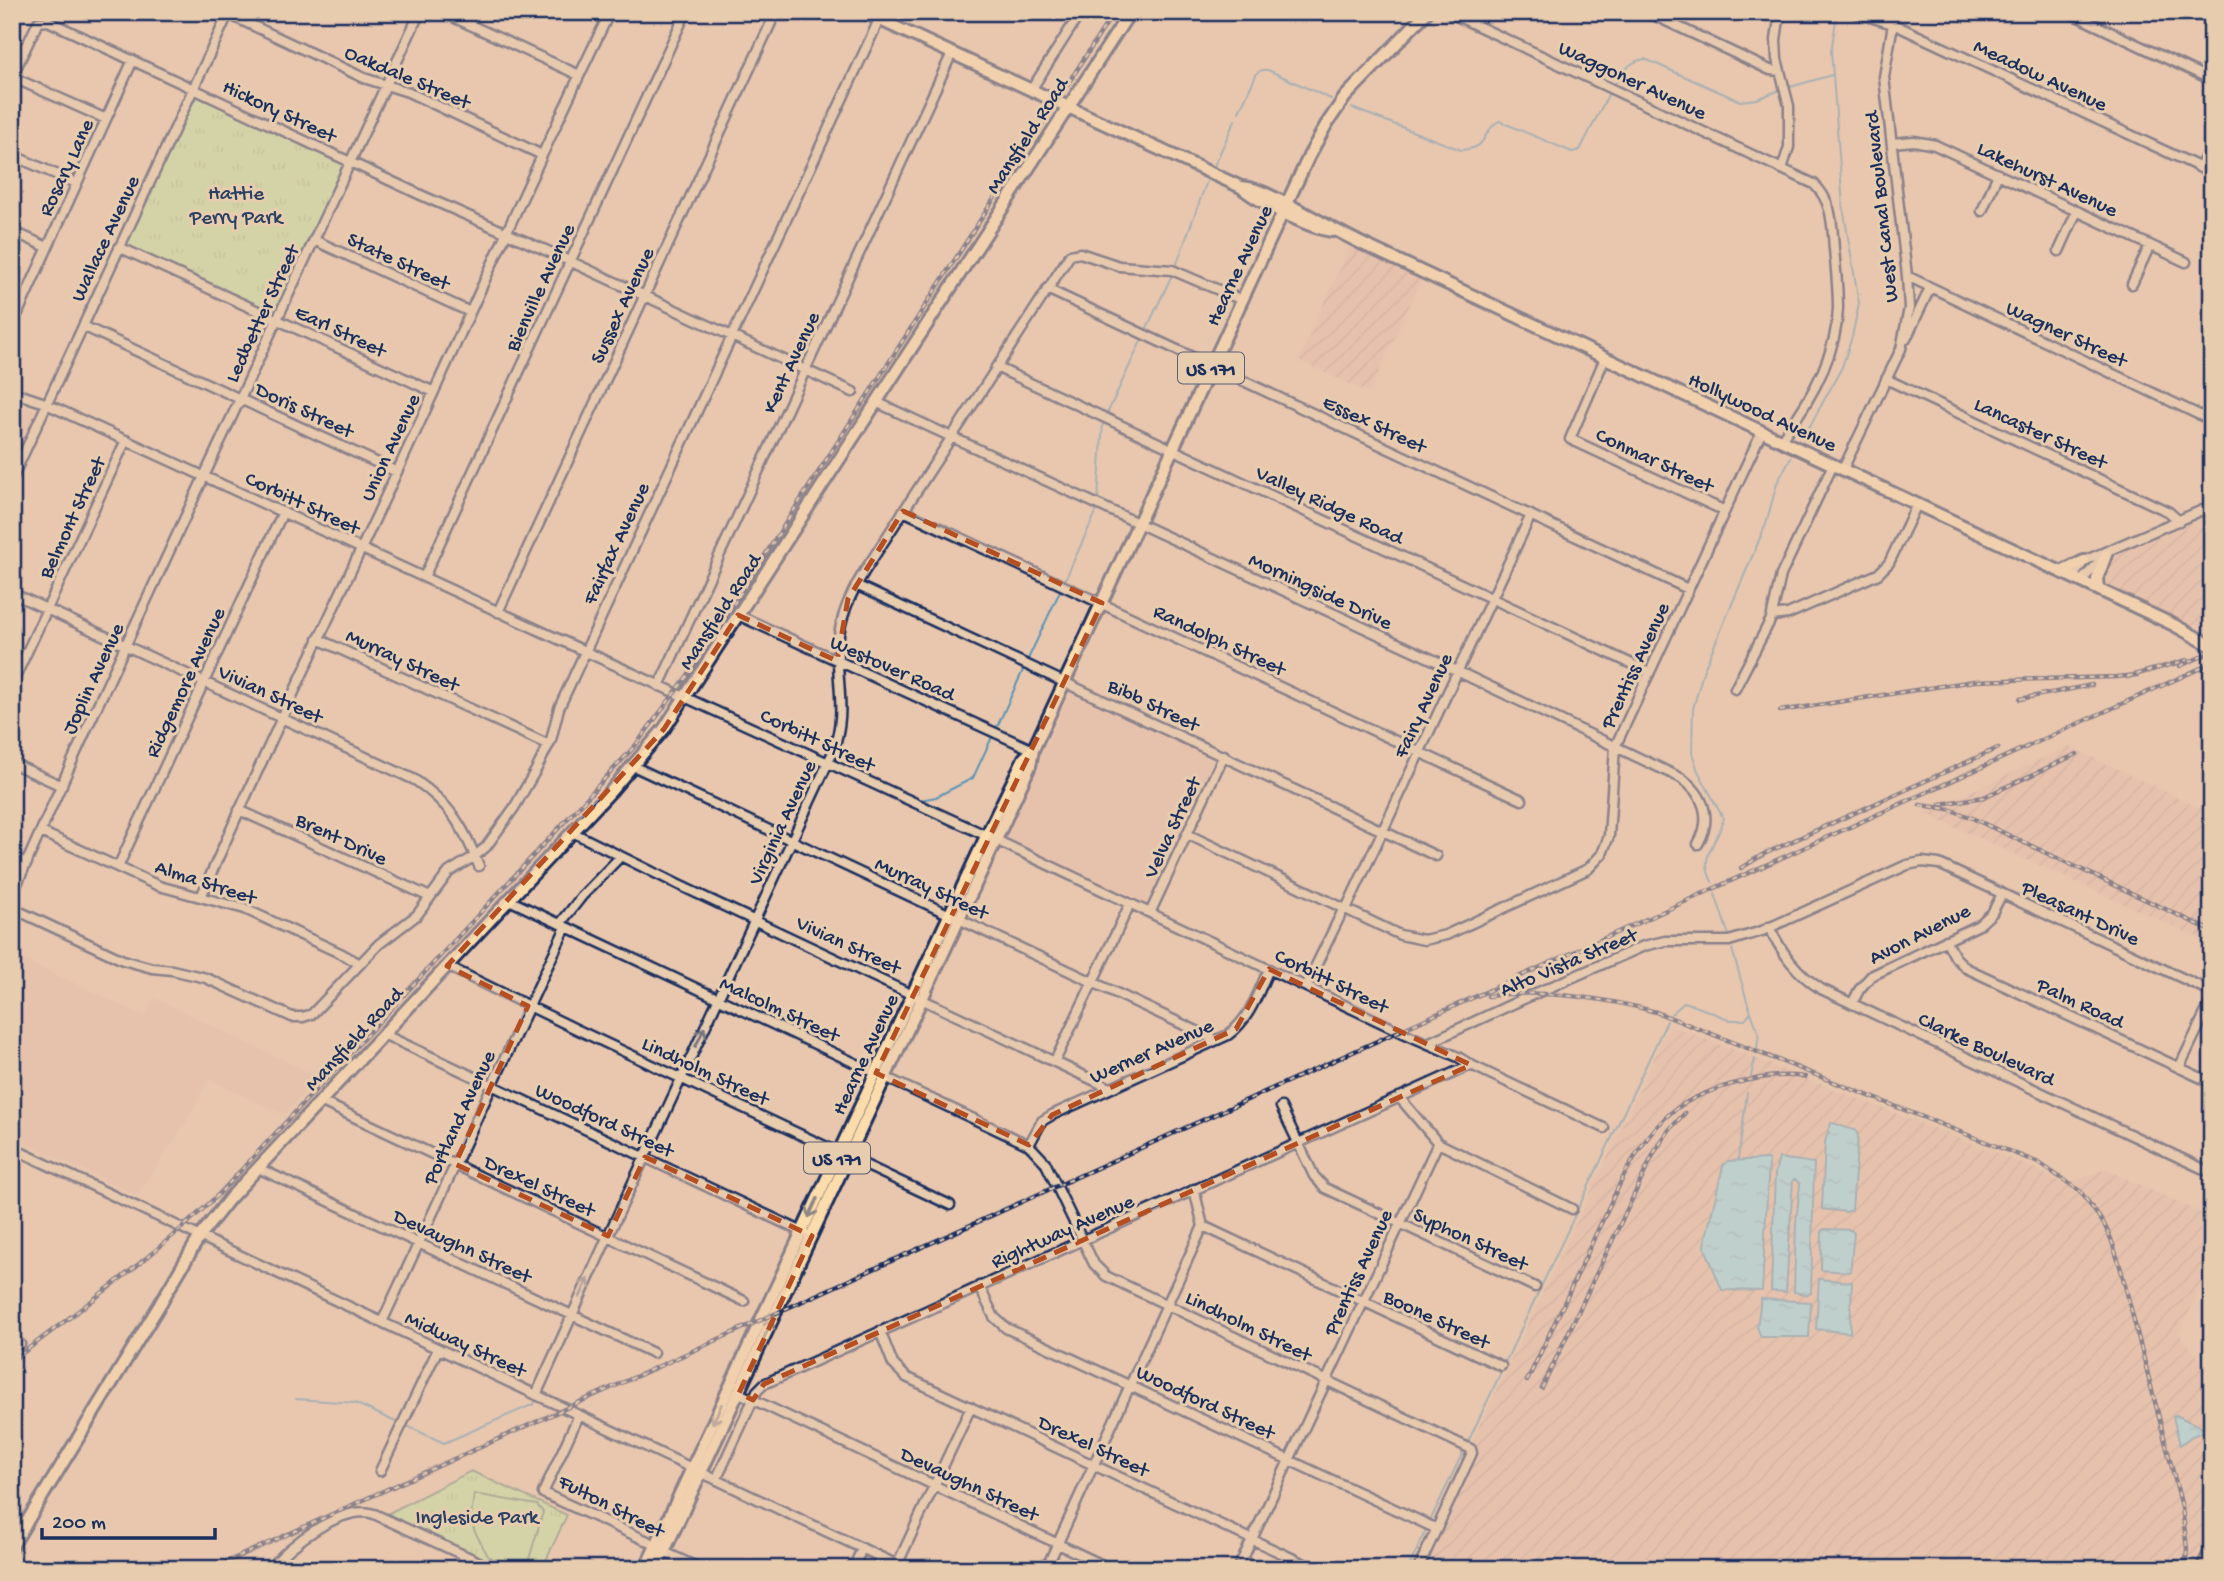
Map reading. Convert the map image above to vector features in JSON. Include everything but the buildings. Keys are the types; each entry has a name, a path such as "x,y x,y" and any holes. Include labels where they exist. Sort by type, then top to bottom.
{"main road":[{"name":"Hollywood Avenue","path":"863,12 1241,187 1249,194 1286,208 1324,230 1336,232 2077,579 2212,646"},
{"name":"Mansfield Road","path":"12,1545 160,1304 229,1198 509,900 664,729 1130,12"},
{"name":"Hearne Avenue","path":"645,1569 660,1548 955,917 1024,758 1033,750 1320,136 1345,97 1427,12"},
{"path":"2098,589 2097,579 2110,551"},
{"path":"2061,572 2084,561"},
{"name":"Hollywood Avenue","path":"2174,625 2212,638"},
{"name":"Hearne Avenue","path":"697,1469 738,1393 807,1234"},
{"name":"Hearne Avenue","path":"656,1569 660,1548"},
{"path":"2202,1569 2212,1549"}],"street":[{"name":"Ledbetter Street","path":"204,476 420,12"},
{"path":"442,12 579,75"},
{"name":"Union Avenue","path":"201,897 281,717 610,12"},
{"name":"Bienville Avenue","path":"424,577 687,12"},
{"name":"Sussex Avenue","path":"498,612 776,12"},
{"path":"1031,90 1081,12"},
{"name":"Waggoner Avenue","path":"1448,12 1802,178 1824,193 1832,216 1838,310 1835,334 1821,373 1804,407 1781,440"},
{"path":"1647,12 1770,70 1780,71"},
{"path":"1780,12 1776,40 1789,106 1788,156 1783,169"},
{"name":"Meadow Avenue","path":"1853,12 1893,24 2212,173"},
{"name":"West Canal Boulevard","path":"1735,689 1772,616 1781,575 1901,349 1909,308 1908,276 1884,71 1895,12"},
{"path":"2067,12 2212,80"},
{"name":"Oakdale Street","path":"227,13 364,78 408,92 542,155"},
{"name":"Wallace Avenue","path":"12,479 227,13"},
{"name":"Hickory Street","path":"25,50 40,21 48,20 506,233"},
{"name":"Fairfax Avenue","path":"12,908 123,960 206,978 285,1014 303,1017 312,1014 379,944 412,920 449,872 486,847 505,821 549,745 559,708 584,652 879,20"},
{"path":"12,44 25,50 12,77 106,119"},
{"name":"Kent Avenue","path":"659,686 952,53"},
{"name":"Rosary Lane","path":"12,326 132,60"},
{"name":"Lakehurst Avenue","path":"1892,143 1914,141 1936,145 2186,262"},
{"path":"2200,168 2212,143"},
{"path":"12,155 76,183"},
{"path":"1982,211 1998,174"},
{"path":"2059,251 2077,211"},
{"path":"12,231 47,247"},
{"path":"506,233 853,392"},
{"name":"State Street","path":"314,240 470,312"},
{"path":"2132,284 2150,245"},
{"name":"Earl Street","path":"120,247 434,392"},
{"name":"Virginia Avenue","path":"536,1395 828,763 838,736 841,716 839,641 848,599 1066,258 1072,253 1080,253 1119,266 1172,270 1242,300"},
{"name":"Wagner Street","path":"1908,276 2212,421"},
{"path":"1901,349 1930,288"},
{"name":"Essex Street","path":"1047,289 1688,589"},
{"name":"Doris Street","path":"83,326 397,472"},
{"name":"Conmar Street","path":"1605,358 1570,439 1725,510"},
{"name":"Valley Ridge Road","path":"996,368 1649,672"},
{"name":"Lancaster Street","path":"1886,379 2169,512 2179,521"},
{"name":"Corbitt Street","path":"12,392 47,404 991,838 1604,1128"},
{"name":"Morningside Drive","path":"876,402 1681,778 1695,790 1704,805 1706,820 1698,844"},
{"name":"Prentiss Avenue","path":"1345,909 1400,935 1424,940 1446,935 1544,891 1582,873 1598,860 1609,836 1615,747 1762,431"},
{"name":"Belmont Street","path":"12,684 126,440"},
{"name":"Joplin Avenue","path":"12,894 204,476"},
{"path":"1772,616 1788,614 1878,575 1889,564 1917,504"},
{"path":"2077,579 2110,551 2212,506"},
{"name":"Randolph Street","path":"903,511 1522,800"},
{"name":"Ridgemore Avenue","path":"118,867 282,512"},
{"name":"Fairy Avenue","path":"1306,986 1384,830 1531,515"},
{"path":"2077,579 2084,561 2103,551 2110,551"},
{"name":"Bibb Street","path":"856,585 1436,856"},
{"name":"Vivian Street","path":"12,593 400,772 429,789 454,815 468,836 479,866"},
{"name":"Westover Road","path":"738,615 1033,750"},
{"name":"Murray Street","path":"318,639 549,745"},
{"name":"Velva Street","path":"1150,913 1224,755"},
{"path":"12,763 62,786"},
{"name":"Murray Street","path":"633,766 1216,1040"},
{"name":"Brent Drive","path":"239,810 430,897"},
{"name":"Alma Street","path":"41,832 170,890 245,909 360,964"},
{"name":"Vivian Street","path":"572,832 1110,1088"},
{"path":"1187,834 1345,909"},
{"path":"12,857 27,863"},
{"name":"Portland Avenue","path":"382,1322 563,925 582,896 620,857"},
{"name":"Pleasant Drive","path":"1935,863 2212,992"},
{"name":"Alto Vista Street","path":"1428,1043 1644,946 1665,941 1729,941 1769,928 1907,865 1935,863"},
{"name":"Avon Avenue","path":"1852,1004 1865,982 1875,973 1986,920 2002,894"},
{"name":"Malcolm Street","path":"509,900 1029,1145 1041,1156 1057,1186"},
{"path":"1055,1061 1130,904"},
{"name":"Clarke Boulevard","path":"1769,928 1796,970 1821,989 2212,1173"},
{"name":"Palm Road","path":"1946,940 1955,957 1966,968 2212,1083"},
{"name":"Lindholm Street","path":"447,966 950,1205"},
{"name":"Werner Avenue","path":"1029,1145 1042,1121 1052,1115 1228,1035 1248,1014 1269,969"},
{"path":"2179,1068 2212,999"},
{"name":"Woodford Street","path":"383,1034 807,1234"},
{"name":"Rightway Avenue","path":"717,1478 757,1391 764,1384 1471,1065"},
{"path":"1399,1097 1438,1143 1572,1209"},
{"name":"Drexel Street","path":"320,1101 744,1301"},
{"name":"Syphon Street","path":"1281,1107 1314,1176 1325,1188 1535,1287"},
{"name":"Prentiss Avenue","path":"1238,1569 1438,1143"},
{"name":"Midway Street","path":"12,1148 902,1567"},
{"name":"Devaughn Street","path":"258,1168 653,1353"},
{"name":"Lindholm Street","path":"1057,1186 1094,1264 1105,1276 1471,1449 1472,1453 1437,1529"},
{"path":"1046,1569 1203,1226 1194,1189"},
{"name":"Boone Street","path":"1203,1226 1501,1366"},
{"name":"Woodford Street","path":"979,1286 994,1317 1006,1328 1437,1529"},
{"name":"Drexel Street","path":"880,1331 893,1364 902,1374 1315,1569"},
{"path":"380,1471 438,1349"},
{"name":"Devaughn Street","path":"738,1393 1111,1569"},
{"path":"902,1567 934,1485 971,1407"},
{"name":"Fulton Street","path":"579,1415 543,1493 701,1569"},
{"path":"274,1565 294,1544 328,1524 363,1512 374,1514 494,1569"},
{"path":"1418,1569 1437,1529"},
{"path":"853,1569 862,1548"},
{"path":"459,1569 465,1556"},
{"path":"274,1565 293,1569"}],"highlighted area":[{"path":"903,511 1102,603 876,1073 1029,1145 1052,1115 1236,1029 1269,969 1471,1065 764,1384 753,1400 739,1393 812,1236 645,1157 608,1236 455,1164 528,1006 447,966 664,729 738,615 837,661 848,599"}],"shaded area":[{"path":"1350,246 1422,279 1369,393 1298,360"},
{"path":"12,401 38,410 12,465"},
{"path":"2212,511 2212,633 2100,584 2108,558"},
{"path":"1071,690 1219,758 1149,909 1003,840"},
{"path":"2069,746 2212,814 2212,944 1924,813"},
{"path":"12,954 145,1016 154,998 319,1077 284,1115 208,1079 188,1120 137,1195 12,1137"},
{"path":"1670,1025 1997,1153 2036,1169 2064,1185 2105,1169 2212,1218 2212,1256 2179,1334 2206,1366 2212,1368 2212,1523 2190,1569 1411,1569"}],"green space":[{"name":"Hattie Perry Park","path":"197,94 346,164 275,316 124,246"},
{"name":"Ingleside Park","path":"471,1471 567,1515 542,1569 500,1569 383,1516"},
{"path":"474,1494 537,1505 543,1512 526,1569 509,1569 488,1556 474,1530 471,1516"}],"water":[{"path":"1831,1123 1856,1130 1858,1136 1852,1210 1846,1212 1822,1209 1825,1142"},
{"path":"1779,1158 1814,1163 1811,1293 1807,1295 1794,1292 1800,1184 1795,1179 1786,1292 1771,1291 1775,1173"},
{"path":"1767,1159 1762,1291 1722,1290 1705,1248 1723,1166 1728,1161"},
{"path":"1822,1230 1851,1230 1854,1233 1850,1272 1821,1270"},
{"path":"1819,1279 1852,1282 1850,1333 1816,1329"},
{"path":"1761,1299 1811,1302 1809,1337 1761,1337 1757,1327"},
{"path":"2176,1415 2201,1427 2203,1432 2180,1445 2173,1417"}],"waterway":[{"path":"1803,439 1842,367 1859,303 1843,207 1831,52 1837,14"},
{"path":"1614,85 1631,65 1645,59 1740,101 1757,99 1780,90"},
{"path":"1239,112 1257,73 1262,70 1268,70 1331,99"},
{"path":"1790,87 1832,75"},
{"path":"1352,108 1461,150 1476,147 1499,121 1572,152 1580,150 1609,93"},
{"path":"1214,166 1235,120"},
{"path":"1176,266 1207,181"},
{"path":"1146,330 1172,275"},
{"path":"1107,414 1142,339"},
{"path":"1098,499 1103,422"},
{"path":"1712,882 1707,860 1723,818 1698,771 1692,753 1693,709 1703,672 1766,524 1777,483 1791,457"},
{"path":"1065,580 1097,510"},
{"path":"1028,659 1061,589"},
{"path":"996,729 1024,668"},
{"path":"920,800 936,797 973,778 992,737"},
{"path":"798,839 829,772"},
{"path":"762,918 794,847"},
{"path":"1715,894 1729,936"},
{"path":"725,997 757,927"},
{"path":"1732,949 1759,1034 1757,1048"},
{"path":"1671,1014 1685,1002 1731,1020 1745,1020 1751,1012"},
{"path":"688,1076 721,1005"},
{"path":"1504,1365 1667,1021"},
{"path":"1751,1076 1755,1059"},
{"path":"651,1155 684,1085"},
{"path":"1738,1160 1747,1093"},
{"path":"614,1234 647,1164"},
{"path":"578,1313 610,1243"},
{"path":"1468,1442 1502,1370"},
{"path":"296,1399 355,1403 398,1423"},
{"path":"407,1426 444,1443 534,1404 536,1400"},
{"path":"1430,1521 1464,1450"},
{"path":"1408,1569 1426,1530"}],"railway":[{"path":"12,1361 145,1259 220,1193 635,746 688,675 1114,12"},
{"path":"2180,666 2212,652"},
{"path":"2127,677 2187,660"},
{"path":"211,1569 2212,663"},
{"path":"1780,711 1974,681 2137,675"},
{"path":"2020,699 2092,685"},
{"path":"1741,868 1764,854 1998,748"},
{"path":"1940,804 1984,797 2077,754"},
{"path":"1920,805 1949,809 1970,817 2212,931"},
{"path":"1488,996 1573,996 1656,1012 2039,1163 2080,1191 2104,1224 2120,1266 2182,1507 2187,1549 2185,1569"},
{"path":"1527,1381 1617,1189 1653,1131 1678,1108 1731,1084 1770,1077 1805,1077"},
{"path":"1542,1388 1654,1153 1669,1130 1685,1113"}]}
